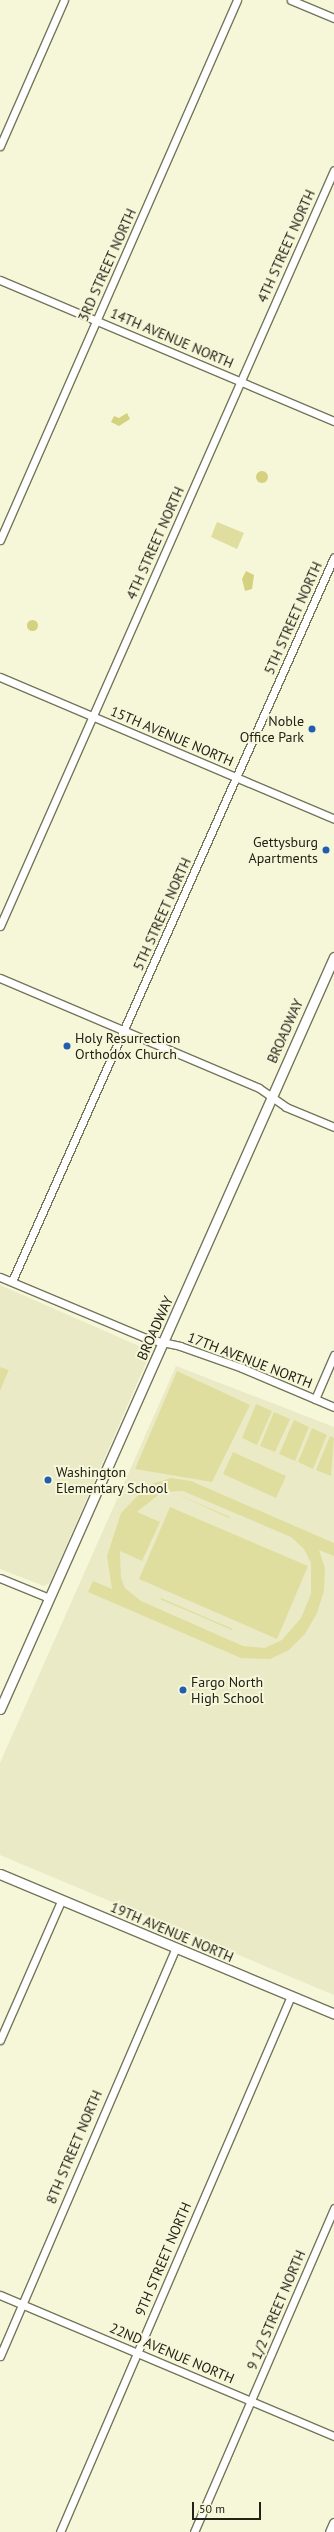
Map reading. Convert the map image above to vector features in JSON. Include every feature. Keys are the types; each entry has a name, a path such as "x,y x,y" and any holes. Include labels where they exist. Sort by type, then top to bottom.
{"street":[{"path":"0,146 64,0"},
{"name":"3RD STREET NORTH","path":"0,540 237,0"},
{"path":"291,0 334,18"},
{"name":"4TH STREET NORTH","path":"0,926 334,170"},
{"name":"14TH AVENUE NORTH","path":"0,280 334,421"},
{"name":"5TH STREET NORTH","path":"12,1282 125,1031 334,557"},
{"name":"15TH AVENUE NORTH","path":"0,677 334,819"},
{"name":"BROADWAY","path":"0,1709 164,1343 271,1096 334,957"},
{"path":"0,978 125,1031 271,1096 286,1107 334,1127"},
{"name":"17TH AVENUE NORTH","path":"0,1276 164,1343 242,1368 334,1407"},
{"path":"315,1399 334,1355"},
{"path":"0,1578 49,1598"},
{"name":"19TH AVENUE NORTH","path":"0,1874 175,1949 334,2014"},
{"path":"0,2040 61,1900"},
{"name":"8TH STREET NORTH","path":"0,2356 175,1949"},
{"name":"9TH STREET NORTH","path":"60,2532 136,2352 291,1996"},
{"name":"9 1/2 STREET NORTH","path":"194,2532 334,2208"},
{"name":"22ND AVENUE NORTH","path":"0,2295 334,2436"},
{"path":"330,2532 334,2523"}],"shaded area":[{"path":"127,413 130,419 119,426 111,422 114,416 119,418"},
{"path":"260,471 264,471 268,477 264,483 260,483 256,479 256,475"},
{"path":"217,522 244,533 237,549 211,537"},
{"path":"246,571 254,575 252,589 245,591 242,579"},
{"path":"32,619 36,621 38,625 36,629 32,631 28,629 26,625 28,621"},
{"name":"Washington Elementary School","path":"0,1285 148,1350 149,1356 50,1583 44,1586 0,1569 0,1391 9,1371 0,1367"},
{"name":"Fargo North High School","path":"176,1366 334,1427 334,1995 0,1855 0,1763"},
{"path":"0,1367 9,1370 0,1391"},
{"path":"177,1371 250,1405 212,1482 135,1469"},
{"path":"256,1404 272,1411 257,1445 242,1438"},
{"path":"274,1412 290,1419 275,1452 260,1446"},
{"path":"294,1420 309,1427 295,1461 279,1454"},
{"path":"312,1428 327,1435 313,1469 298,1462"},
{"path":"330,1436 334,1438 331,1476 316,1470"},
{"path":"233,1452 286,1476 276,1498 223,1474"},
{"path":"171,1478 191,1481 334,1543 334,1556 319,1550 325,1568 324,1591 317,1613 305,1634 289,1650 270,1659 241,1658 88,1592 93,1581 112,1589 107,1556 121,1513 148,1485","holes":["183,1491 291,1537 304,1549 311,1563 311,1594 301,1618 282,1640 265,1648 243,1646 141,1601 125,1588 121,1578 120,1551 142,1561 160,1522 137,1512 162,1492"]},
{"path":"172,1492 230,1517 229,1518"},
{"path":"170,1507 308,1566 277,1639 139,1579"},
{"path":"161,1598 233,1629 232,1630 160,1599"}],"place":[{"name":"Noble Office Park","path":"312,729"},
{"name":"Gettysburg Apartments","path":"326,850"},
{"name":"Holy Resurrection Orthodox Church","path":"67,1046"},
{"name":"Washington Elementary School","path":"48,1480"},
{"name":"Fargo North High School","path":"183,1690"}]}
